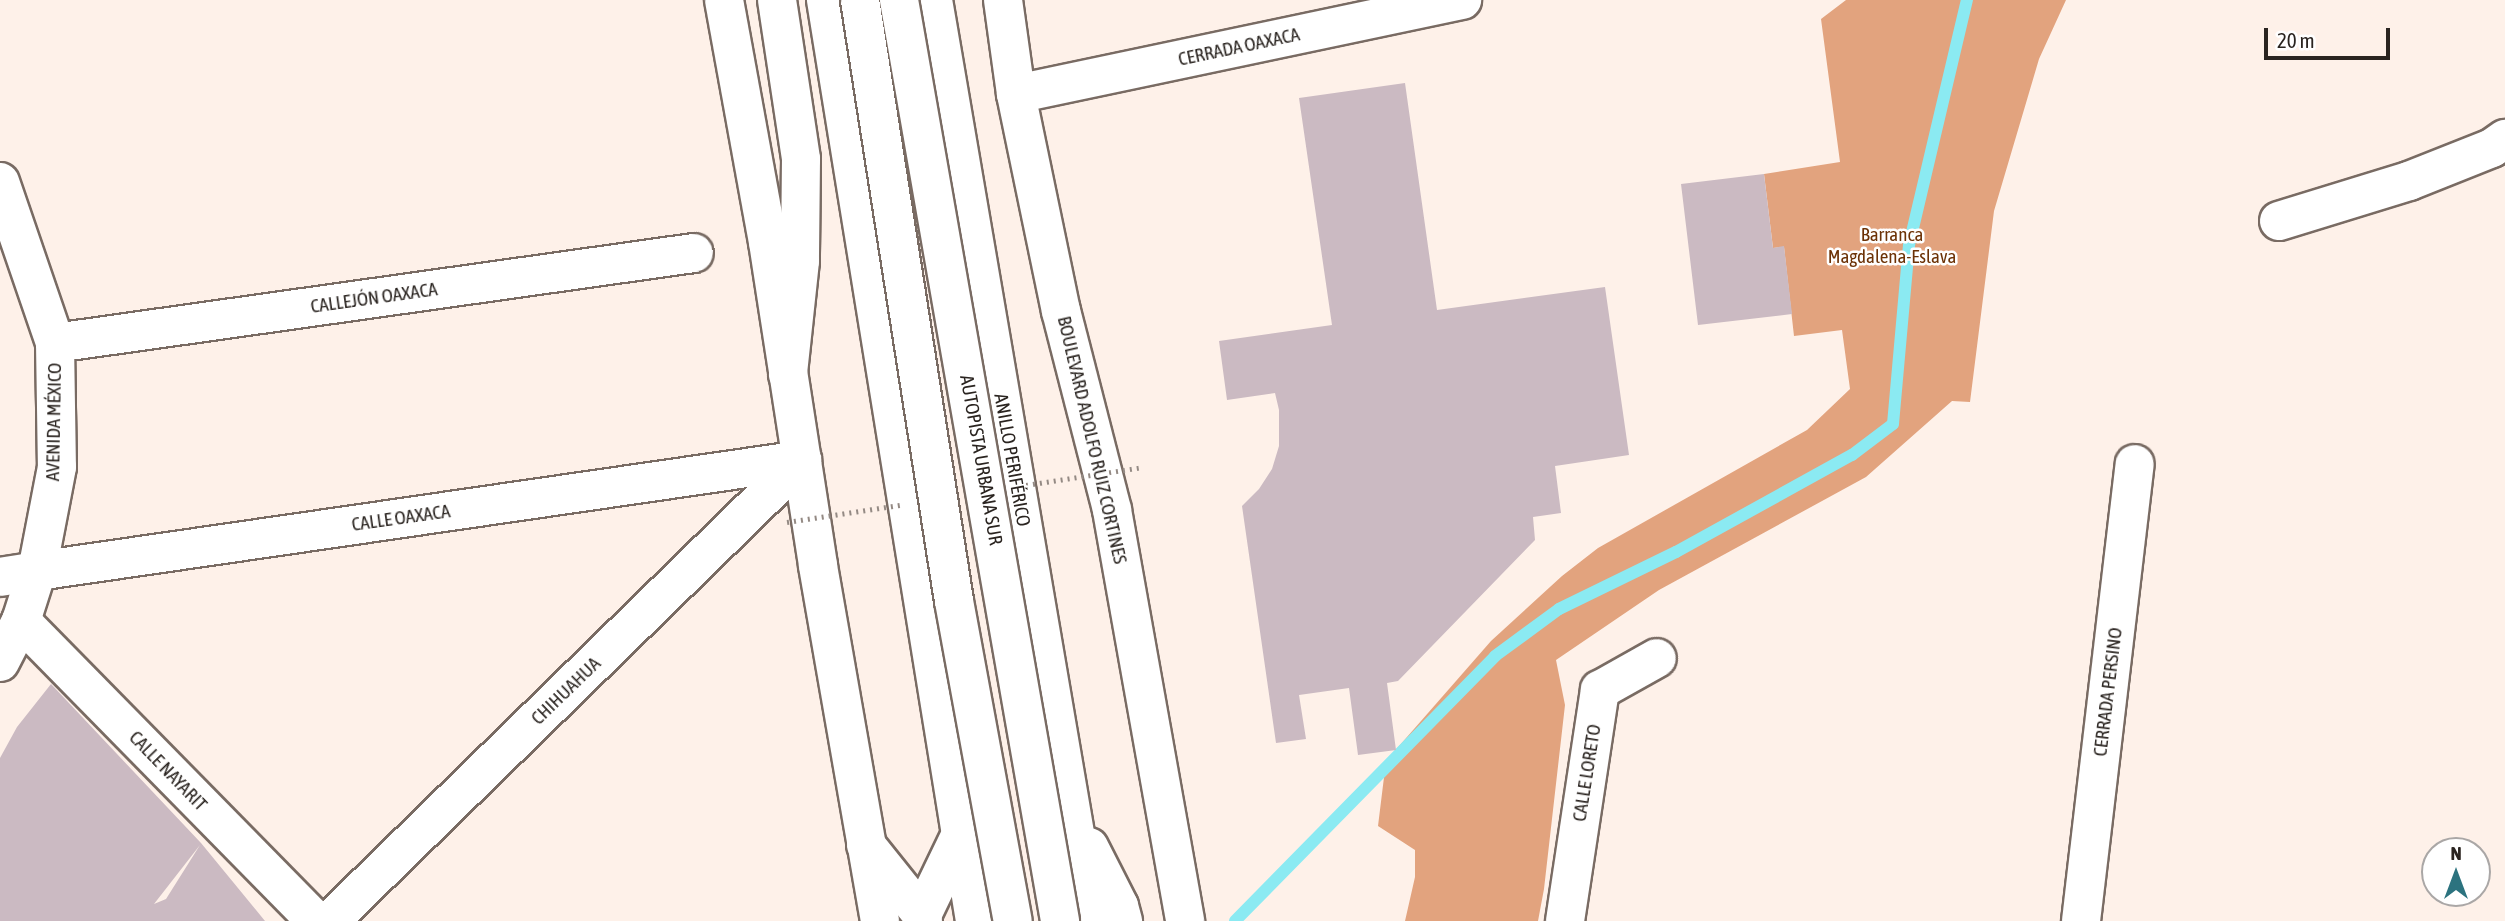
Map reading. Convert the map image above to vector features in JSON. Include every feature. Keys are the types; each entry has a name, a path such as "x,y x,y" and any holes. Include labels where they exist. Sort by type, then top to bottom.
{"main road":[{"path":"724,0 880,921"},
{"path":"777,0 801,159 800,261 789,374"},
{"path":"826,0 975,921"},
{"path":"860,0 954,601 1013,921"},
{"name":"AUTOPISTA URBANA SUR","path":"899,0 1060,921"},
{"name":"ANILLO PERIFÉRICO","path":"933,0 1090,921"},
{"path":"960,0 965,176"},
{"name":"BOULEVARD ADOLFO RUIZ CORTINES","path":"1003,0 1016,94 1061,311 1112,510 1185,921"},
{"name":"CERRADA OAXACA","path":"1016,94 1461,0"},
{"path":"2279,220 2409,181 2492,148 2505,139"},
{"name":"AVENIDA MÉXICO","path":"0,182 55,343 57,467 37,571 21,621 0,662"},
{"name":"CALLEJÓN OAXACA","path":"55,343 694,253"},
{"name":"CALLE OAXACA","path":"0,577 802,460"},
{"name":"CHIHUAHUA","path":"330,921 802,460"},
{"name":"CERRADA PERSINO","path":"2081,921 2135,464"},
{"name":"CALLE NAYARIT","path":"21,621 316,921"},
{"name":"CALLE LORETO","path":"1565,921 1600,690 1657,659"},
{"path":"1072,813 1119,906 1123,921"},
{"path":"866,845 923,918 960,836"}],"green space":[{"name":"Barranca Magdalena-Eslava","path":"1846,0 2066,0 2039,59 1994,211 1970,402 1952,401 1866,477 1659,590 1556,660 1565,705 1538,921 1405,921 1415,877 1415,850 1378,826 1386,761 1491,641 1562,576 1598,548 1807,430 1850,389 1842,330 1794,336 1784,247 1773,248 1764,174 1840,162 1821,19"}],"building":[{"path":"1405,83 1437,310 1605,287 1629,455 1555,466 1561,513 1533,517 1535,540 1398,681 1387,683 1396,750 1358,755 1349,688 1299,695 1306,739 1276,743 1242,506 1259,489 1272,469 1279,446 1279,410 1275,393 1227,400 1219,341 1332,325 1299,98"},
{"path":"1764,174 1773,248 1784,246 1792,314 1698,325 1681,184"},
{"path":"51,684 201,843 265,921 0,921 0,758 17,727","holes":["200,845 166,899 154,904"]}],"waterway":[{"path":"1235,921 1495,656 1559,609 1676,552 1852,455 1893,424 1909,245 1967,0"}]}
